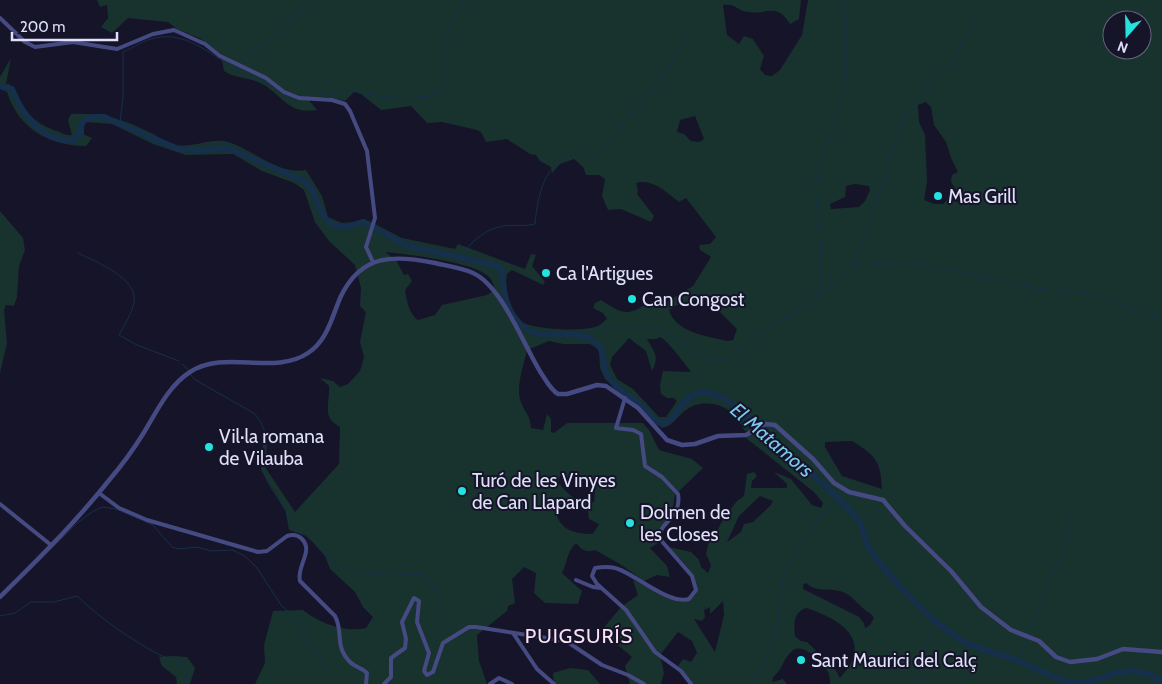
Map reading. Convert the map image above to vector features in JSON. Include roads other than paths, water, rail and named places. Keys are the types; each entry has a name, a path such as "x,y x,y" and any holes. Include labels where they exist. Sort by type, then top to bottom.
{"street":[{"path":"0,18 25,42 35,47 73,42 118,49 162,32 180,32 205,44 220,56 266,78 284,92 299,98 332,100 345,104 350,111 367,151 375,212 374,223 366,247 373,262"},
{"path":"0,596 99,493 130,454 168,394 184,376 207,364 286,361 308,353 325,334 348,285 359,271 373,262 387,258 404,258 473,272 487,282 520,333 534,362 554,391 567,394 600,385 609,387 648,417 666,439 678,445 691,445 722,436 746,436 765,424 775,425 812,459 834,484 849,492 883,500 905,526 951,571 981,607 1010,630 1039,641 1060,659 1070,662 1097,659 1123,649 1162,652"},
{"path":"625,398 616,428 633,430 641,434 646,467 662,477 678,494 676,512 663,528 660,538 692,576 696,590 689,599 682,600 644,584 619,569 597,567 593,569 592,576 601,588 626,610 655,652 681,671 691,684"},
{"path":"99,493 119,508 147,520 258,552 267,550 290,534 298,536 304,542 307,549 299,575 300,581 335,616 340,647 351,664 367,673 366,684"},
{"path":"0,504 51,545"},
{"path":"576,580 601,588"},
{"path":"384,684 391,677 392,657 405,648 406,639 402,622 414,598 419,601 418,625 429,651 424,671 427,676 433,672 443,643 465,629 476,627 569,642 602,665 624,673 644,684"},
{"path":"513,632 538,669 554,684"},
{"path":"490,684 500,678 512,684"}],"waterway":[{"path":"120,122 123,98 123,52 151,39 176,38 186,40 206,50 233,68 283,29 310,0"},
{"path":"304,97 351,90 378,96 406,98 429,96 443,90 446,64 444,49 457,10 465,0"},
{"path":"821,295 821,253 815,185 822,158 839,115 844,85 845,0"},
{"path":"852,267 879,196 903,119 925,90 952,61 976,21"},
{"path":"459,257 477,239 493,229 503,226 535,224 539,197 550,170 567,157 599,155 666,72 686,36"},
{"path":"233,68 279,90"},
{"name":"El Matamors","path":"0,86 12,89 21,108 28,117 43,132 52,137 74,140 81,134 81,126 84,120 104,117 178,149 223,148 233,150 306,182 311,188 323,215 333,225 344,227 364,222 405,245 498,266 501,268 508,306 515,319 521,325 538,333 578,335 596,343 601,349 608,376 619,389 641,405 657,422 667,422 683,403 699,393 710,393 733,404 771,440 841,500 861,524 870,550 889,574 913,600 953,635 971,645 1073,683 1096,680 1125,671 1148,674 1162,681"},
{"path":"284,94 291,99 296,98"},
{"path":"78,253 105,266 123,278 129,285 133,293 134,302 119,335 137,345 179,361"},
{"path":"574,333 626,327 658,329 676,337 690,350 707,359 717,361 729,359 759,332 810,304 857,264 885,262 939,266 975,276 1036,288 1090,293 1146,315 1162,318"},
{"path":"182,364 188,369"},
{"path":"191,375 194,379 255,414 261,422 265,436 263,469 272,490 288,514 295,529 308,537 330,561 343,571 422,575 432,583 443,612"},
{"path":"753,684 775,638 783,579 798,549 817,520 839,499"},
{"path":"24,576 77,523 92,512 102,507 116,509 153,525 172,547 179,549 197,547 211,551 232,550 245,556 257,568 281,605 291,614 330,673"},
{"path":"1018,661 1046,588 1069,537 1069,512"},
{"path":"0,616 15,613 31,602 54,602 77,596 138,643 160,655 185,664 188,667 186,684"},
{"path":"924,684 921,668 923,652 938,622"}],"place":[{"name":"Mas Grill","path":"938,196"},
{"name":"Ca l'Artigues","path":"546,273"},
{"name":"Can Congost","path":"632,299"},
{"name":"Vil·la romana de Vilauba","path":"209,447"},
{"name":"Turó de les Vinyes de Can Llapard","path":"462,491"},
{"name":"Dolmen de les Closes","path":"630,523"},
{"name":"Sant Maurici del Calç","path":"801,660"}],"district":[{"name":"PUIGSURÍS","path":"579,636"}]}
